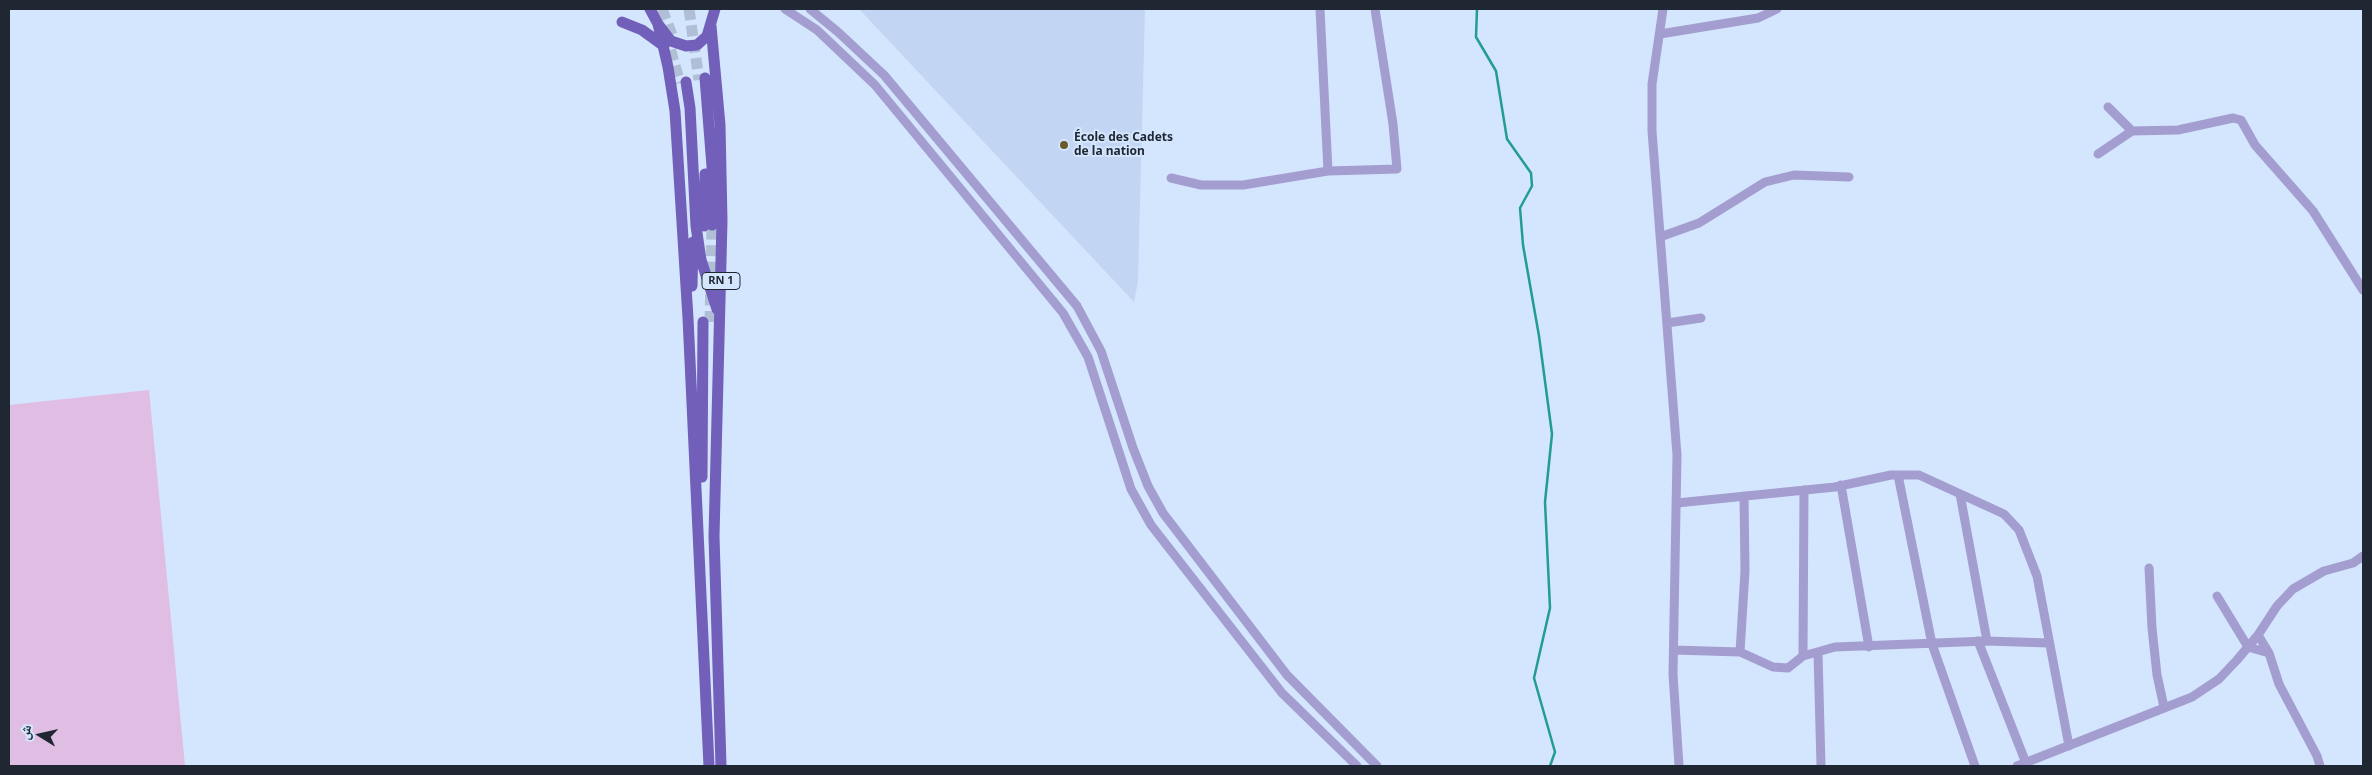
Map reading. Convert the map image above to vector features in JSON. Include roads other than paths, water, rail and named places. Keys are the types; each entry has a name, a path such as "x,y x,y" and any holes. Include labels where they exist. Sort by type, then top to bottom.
{"main road":[{"path":"650,9 658,24 671,41 686,46 697,44 703,40 715,10"},
{"path":"622,22 642,30 664,46"},
{"path":"658,24 664,46 674,110 688,318 709,766"},
{"name":"RN 1","path":"710,26 720,125 722,221 712,322 714,536 721,766"},
{"path":"702,79 712,166 708,225"},
{"path":"688,318 692,287 693,245 683,82 690,108 697,234 712,322 702,518 698,544"}],"street":[{"path":"785,9 817,30 875,85 1063,313 1093,370 1131,489 1141,509 1163,543 1282,692 1356,766"},
{"path":"810,9 884,75 1077,306 1101,351 1133,448 1148,486 1163,513 1295,684 1377,766"},
{"path":"1320,9 1328,171"},
{"path":"1171,178 1201,185 1243,185 1328,171 1397,169 1393,124 1375,9"},
{"path":"1663,9 1652,84 1652,131 1677,455 1674,650 1675,719 1679,766"},
{"path":"1660,34 1758,18 1777,9"},
{"path":"2108,107 2132,131"},
{"path":"2098,154 2132,131 2178,130 2233,118 2241,120 2255,145 2313,211 2363,290"},
{"path":"1660,237 1699,223 1765,182 1794,175 1849,177"},
{"path":"1667,323 1701,318"},
{"path":"1677,503 1841,486 1898,475 1920,475 2004,514 2019,530 2037,576 2070,746"},
{"path":"1898,475 1932,644 1974,766"},
{"path":"1841,486 1869,647"},
{"path":"1803,656 1804,490"},
{"path":"1960,494 1982,641 2022,765 2192,696 2219,679 2258,635 2277,606 2293,589 2324,571 2354,563 2363,556"},
{"path":"1740,652 1745,570 1744,496"},
{"path":"2149,568 2157,675 2164,708"},
{"path":"2217,596 2248,647 2269,653"},
{"path":"2258,635 2269,653 2279,684 2317,756 2320,766"},
{"path":"1674,650 1740,652 1773,667 1788,668 1803,656 1818,653 1822,649 1835,647 1982,641 2049,643"},
{"path":"1818,653 1821,766"}],"waterway":[{"path":"1477,9 1476,37 1496,71 1507,139 1531,173 1532,186 1520,208 1523,245 1539,336 1552,434 1545,502 1550,608 1534,678 1555,752 1550,766"}],"tunnel":[{"path":"662,9 674,40"},
{"path":"689,9 699,80"},
{"path":"666,34 680,83"},
{"path":"710,322 712,225"}],"place":[{"name":"École des Cadets de la nation","path":"1064,145"}]}
